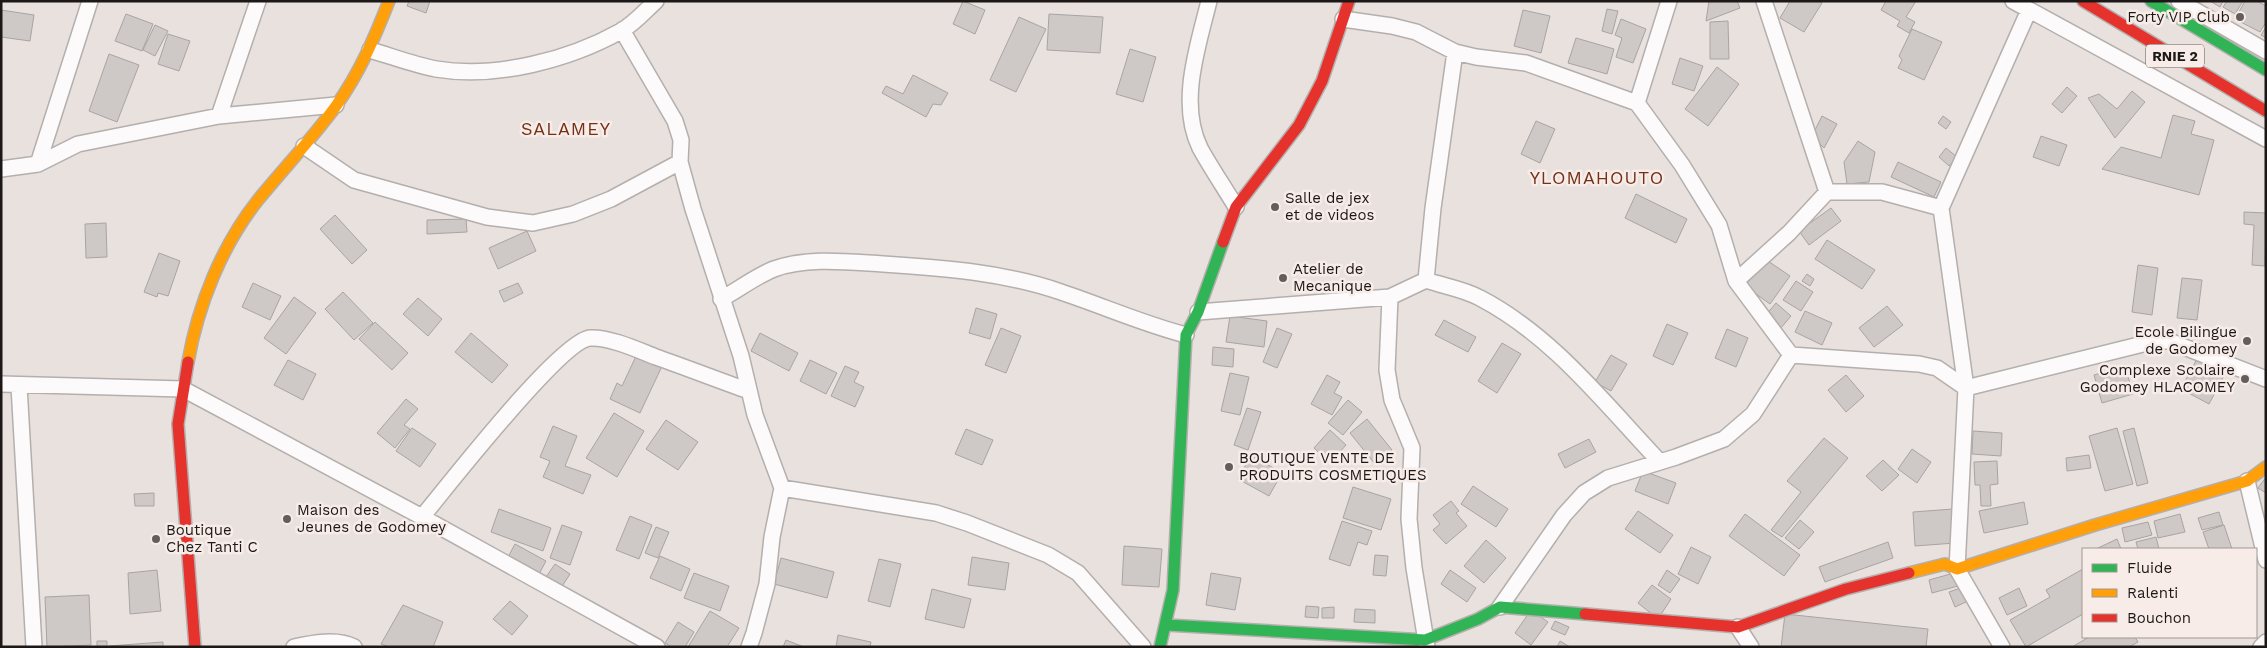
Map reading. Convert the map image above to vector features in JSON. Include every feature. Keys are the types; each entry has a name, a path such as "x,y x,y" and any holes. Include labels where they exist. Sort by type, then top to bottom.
{"main road":[{"path":"195,647 178,424 194,333 218,266 238,230 257,201 336,105 370,50 389,1"},
{"path":"1160,647 1173,590 1186,335 1198,312 1206,283 1236,206 1299,125 1322,81 1349,1"},
{"name":"RNIE 2","path":"2083,1 2266,111"},
{"name":"RNIE 2","path":"2150,1 2266,70"},
{"path":"1166,625 1426,643 1500,607 1738,627 1846,590 1946,564 1957,569 2095,525 2247,481 2266,467"}],"street":[{"path":"38,164 90,1"},
{"path":"219,116 258,1"},
{"path":"370,50 436,69 478,71 519,69 573,52 622,30 656,1"},
{"path":"1209,1 1192,77 1190,113 1199,146 1236,206"},
{"path":"1637,103 1669,1"},
{"path":"1764,1 1827,192"},
{"path":"2013,1 2266,139"},
{"path":"2179,1 2266,51"},
{"path":"2002,647 1957,569 1966,388 1941,208 2029,10"},
{"path":"1343,19 1392,26 1416,32 1456,52 1526,63 1637,103 1682,165 1719,225 1736,281 1791,355 1919,364 1937,368 1966,388 2155,341 2170,341 2266,379"},
{"path":"622,30 675,121 682,140 680,162 721,299 741,356 755,415 782,488 772,537 767,584 749,647"},
{"path":"1426,280 1432,208 1456,52"},
{"path":"1,169 38,164 78,144 219,116 336,105"},
{"path":"304,146 354,180 487,217 533,223 573,214 611,199 680,162"},
{"path":"1736,281 1789,233 1827,192 1882,192 1941,208"},
{"path":"721,299 774,270 800,264 828,262 954,268 1059,291 1162,329 1186,335"},
{"path":"1198,312 1390,297 1426,280 1478,297 1522,323 1561,356 1660,462"},
{"path":"1390,297 1387,370 1392,400 1412,448 1409,519 1426,643"},
{"path":"422,517 508,413 563,353 577,343 591,338 620,343 749,391"},
{"path":"1500,607 1564,515 1584,493 1608,478 1724,439 1753,414 1791,355"},
{"path":"1,384 183,390 422,517 657,647"},
{"path":"19,386 34,647"},
{"path":"2247,481 2266,560"},
{"path":"782,488 936,513 967,523 1048,555 1078,573 1143,647"},
{"path":"1738,627 1751,647"},
{"path":"294,647 316,642 349,644 354,647"},
{"path":"2261,647 2266,642"}],"building":[{"path":"409,1 430,1 426,13 407,6"},
{"path":"963,1 985,10 975,34 953,24"},
{"path":"1709,1 1737,1 1740,8 1706,21"},
{"path":"1790,1 1818,1 1822,3 1804,32 1780,18"},
{"path":"1886,1 1916,1 1906,17 1915,22 1909,33 1897,26 1900,21 1881,10"},
{"path":"2210,1 2223,1 2220,7"},
{"path":"2227,1 2243,1 2235,14 2223,7"},
{"path":"2245,1 2257,1 2266,6 2266,22 2260,32 2235,19"},
{"path":"1607,9 1618,11 1612,34 1602,31"},
{"path":"1,10 34,15 30,41 1,37"},
{"path":"1523,10 1550,16 1541,53 1514,46"},
{"path":"126,14 153,24 142,51 115,41"},
{"path":"1049,14 1103,17 1100,53 1047,50"},
{"path":"1019,17 1046,29 1016,92 990,80"},
{"path":"1621,19 1646,29 1633,63 1616,57 1622,38 1615,35"},
{"path":"1728,21 1729,59 1710,59 1710,22"},
{"path":"155,25 168,31 155,56 143,50"},
{"path":"2266,27 2266,38 2261,35"},
{"path":"1912,29 1942,42 1924,80 1898,68 1902,60 1899,56"},
{"path":"168,34 190,41 179,71 158,64"},
{"path":"1576,38 1614,49 1607,74 1568,63"},
{"path":"1130,49 1156,57 1143,102 1116,94"},
{"path":"109,54 139,65 117,122 89,111"},
{"path":"1680,58 1703,66 1694,91 1672,84"},
{"path":"1717,67 1739,84 1708,126 1685,109"},
{"path":"913,75 948,93 941,105 933,104 926,117 882,93 886,86 903,94"},
{"path":"2067,87 2077,96 2062,113 2052,104"},
{"path":"2132,91 2145,102 2115,138 2088,98 2099,94 2117,109"},
{"path":"2173,115 2195,121 2191,134 2214,140 2199,195 2102,169 2121,147 2161,158"},
{"path":"1822,116 1837,124 1824,148 1812,136"},
{"path":"1943,116 1951,122 1946,129 1938,123"},
{"path":"1536,121 1555,129 1540,163 1521,154"},
{"path":"2041,136 2067,145 2059,166 2033,157"},
{"path":"1858,141 1875,152 1869,182 1847,184 1844,162"},
{"path":"1946,148 1957,157 1949,166 1939,157"},
{"path":"1898,162 1941,182 1934,197 1891,177"},
{"path":"1636,194 1687,219 1676,243 1625,218"},
{"path":"1831,208 1841,221 1809,245 1799,231"},
{"path":"2244,212 2266,213 2265,266 2252,265 2254,225 2244,224"},
{"path":"335,215 367,250 352,264 320,229"},
{"path":"466,219 467,232 427,234 427,220"},
{"path":"106,223 107,257 86,258 85,224"},
{"path":"527,231 536,251 498,269 489,248"},
{"path":"1827,240 1875,270 1862,289 1815,259"},
{"path":"159,253 180,261 168,296 158,293 157,297 144,292"},
{"path":"1765,259 1790,276 1770,304 1745,286"},
{"path":"2138,265 2158,268 2152,315 2132,312"},
{"path":"1807,274 1814,279 1810,286 1802,281"},
{"path":"2182,278 2202,280 2197,320 2177,318"},
{"path":"1796,281 1813,292 1801,311 1783,300"},
{"path":"253,283 281,296 270,320 242,307"},
{"path":"518,283 523,293 504,302 499,291"},
{"path":"343,292 373,323 354,340 325,309"},
{"path":"294,297 316,313 286,354 264,338"},
{"path":"418,298 442,319 428,336 403,314"},
{"path":"1776,303 1791,316 1780,329 1765,316"},
{"path":"1887,306 1903,325 1874,347 1859,328"},
{"path":"976,308 997,314 990,339 969,333"},
{"path":"1805,311 1832,323 1822,345 1795,332"},
{"path":"1230,316 1267,321 1264,347 1226,342"},
{"path":"1444,320 1476,337 1468,352 1435,335"},
{"path":"375,322 408,353 392,370 359,339"},
{"path":"1667,324 1688,333 1673,365 1653,356"},
{"path":"1001,328 1021,336 1006,373 985,365"},
{"path":"1277,328 1292,334 1277,368 1263,362"},
{"path":"1727,329 1748,338 1736,367 1715,358"},
{"path":"471,333 508,365 492,383 455,352"},
{"path":"760,333 798,353 789,371 751,351"},
{"path":"1502,343 1521,354 1497,393 1478,381"},
{"path":"1213,347 1234,349 1233,367 1212,365"},
{"path":"638,352 663,364 640,413 610,399 617,383 622,386"},
{"path":"1611,355 1627,364 1611,391 1595,382"},
{"path":"2199,355 2227,370 2209,404 2181,389"},
{"path":"288,360 316,374 303,400 274,385"},
{"path":"810,360 837,373 826,394 800,381"},
{"path":"845,366 859,372 854,382 864,387 855,407 831,396"},
{"path":"2125,366 2133,394 2102,403 2094,375"},
{"path":"1230,373 1249,377 1240,415 1221,411"},
{"path":"1327,375 1340,382 1334,393 1342,397 1332,415 1311,404"},
{"path":"1846,375 1864,396 1846,412 1828,390"},
{"path":"406,399 418,409 404,425 410,429 395,448 377,433"},
{"path":"1348,400 1362,412 1343,435 1328,423"},
{"path":"1247,408 1261,412 1248,450 1234,445"},
{"path":"614,413 644,431 617,477 586,458"},
{"path":"1367,419 1392,450 1375,464 1350,433"},
{"path":"666,420 698,442 678,470 646,449"},
{"path":"553,426 577,436 565,466 591,475 583,494 543,477 550,461 540,457"},
{"path":"412,428 436,444 420,467 396,451"},
{"path":"2117,428 2133,484 2105,491 2089,436"},
{"path":"2134,428 2148,483 2137,486 2123,431"},
{"path":"966,429 993,440 982,465 955,454"},
{"path":"1330,430 1346,445 1330,463 1314,448"},
{"path":"1973,431 2002,433 2001,456 1972,454"},
{"path":"1824,438 1848,458 1782,537 1771,530 1801,492 1787,481"},
{"path":"1589,439 1596,452 1565,468 1558,454"},
{"path":"1912,449 1931,462 1917,483 1898,469"},
{"path":"1251,455 1282,473 1269,496 1238,479"},
{"path":"2089,455 2091,468 2067,471 2066,458"},
{"path":"1883,460 1899,475 1882,491 1866,476"},
{"path":"1997,461 1998,484 1990,485 1991,506 1981,506 1980,485 1975,485 1974,462"},
{"path":"1643,471 1676,483 1668,504 1635,491"},
{"path":"2266,477 2266,493 2258,488"},
{"path":"1473,486 1508,509 1496,527 1461,504"},
{"path":"1353,487 1391,499 1381,530 1343,518"},
{"path":"154,493 154,506 135,506 134,494"},
{"path":"1451,501 1459,511 1456,513 1467,526 1446,544 1433,530 1440,524 1433,515"},
{"path":"2024,502 2028,524 1984,533 1979,511"},
{"path":"499,509 551,528 543,551 491,532"},
{"path":"1953,509 1955,543 1915,546 1913,512"},
{"path":"1638,511 1673,535 1660,553 1625,529"},
{"path":"2219,512 2223,525 2202,530 2198,518"},
{"path":"1745,514 1800,555 1784,576 1729,536"},
{"path":"2180,514 2185,532 2158,538 2154,521"},
{"path":"630,516 652,525 639,559 616,550"},
{"path":"1800,520 1814,532 1799,549 1785,538"},
{"path":"1342,521 1372,531 1367,545 1358,542 1350,566 1329,559"},
{"path":"2148,522 2152,535 2125,542 2122,528"},
{"path":"562,525 582,532 570,565 550,558"},
{"path":"2224,525 2232,548 2209,548 2203,532"},
{"path":"656,527 669,532 658,558 645,553"},
{"path":"2156,537 2159,548 2138,548 2136,542"},
{"path":"2117,539 2121,548 2098,548"},
{"path":"1486,540 1506,558 1484,583 1464,566"},
{"path":"1888,542 1893,558 1825,582 1819,567"},
{"path":"515,544 546,561 539,574 508,557"},
{"path":"1124,546 1162,549 1159,587 1122,585"},
{"path":"1691,547 1711,557 1698,584 1678,574"},
{"path":"1375,555 1388,556 1386,576 1373,575"},
{"path":"660,556 690,569 681,591 650,578"},
{"path":"972,557 1009,563 1005,590 968,585"},
{"path":"781,558 834,572 827,598 774,584"},
{"path":"879,559 901,564 890,607 868,601"},
{"path":"555,564 570,574 561,588 546,577"},
{"path":"157,570 161,611 130,614 128,573"},
{"path":"1450,570 1476,588 1467,602 1441,584"},
{"path":"1667,570 1680,579 1670,593 1658,585"},
{"path":"2082,570 2082,615 2026,647 2010,620 2050,597 2046,590"},
{"path":"694,573 729,586 720,611 684,598"},
{"path":"1211,573 1241,578 1235,610 1206,605"},
{"path":"1954,573 1958,586 1932,593 1929,580"},
{"path":"1652,585 1671,599 1658,619 1638,603"},
{"path":"1963,587 1968,601 1955,607 1949,592"},
{"path":"2019,588 2027,606 2007,615 1999,598"},
{"path":"932,589 971,599 964,628 925,619"},
{"path":"89,595 91,645 47,647 45,597"},
{"path":"510,601 528,616 512,635 493,619"},
{"path":"403,605 443,622 433,647 389,647 381,644"},
{"path":"1306,606 1319,607 1318,618 1305,617"},
{"path":"1334,607 1334,618 1322,618 1322,608"},
{"path":"1355,609 1375,610 1375,623 1354,622"},
{"path":"1531,610 1548,622 1531,645 1515,633"},
{"path":"710,611 739,628 727,647 688,647"},
{"path":"1785,614 1928,629 1926,647 1781,647"},
{"path":"1555,621 1569,627 1565,635 1551,629"},
{"path":"678,622 694,632 685,647 672,647 665,643"},
{"path":"838,635 871,642 870,647 836,647"},
{"path":"2087,638 2136,638 2138,642 2129,647 2072,647"},
{"path":"786,640 804,647 783,647"},
{"path":"97,641 107,641 107,647 97,647"},
{"path":"1560,641 1570,647 1557,647"},
{"path":"163,642 163,647 109,646"}],"traffic: fast":[{"path":"2151,1 2266,70"},
{"path":"1160,647 1173,590 1186,335 1198,312 1223,242"},
{"path":"1167,625 1425,640 1478,619 1500,607 1585,614"}],"traffic: slow":[{"path":"188,362 192,341 205,298 213,276 233,236 258,200 317,130 345,93 366,55 389,1"},
{"path":"1909,573 1945,564 1957,569 2095,525 2247,481 2266,467"}],"traffic: jam":[{"path":"1223,242 1236,207 1299,125 1322,81 1349,1"},
{"path":"2083,1 2266,111"},
{"path":"188,362 178,424 195,647"},
{"path":"1585,614 1738,627 1846,589 1909,573"}],"place":[{"name":"Forty VIP Club","path":"2240,17"},
{"name":"Salle de jex et de videos","path":"1275,207"},
{"name":"Atelier de Mecanique","path":"1283,278"},
{"name":"Ecole Bilingue de Godomey","path":"2247,341"},
{"name":"Complexe Scolaire Godomey HLACOMEY","path":"2245,379"},
{"name":"BOUTIQUE VENTE DE PRODUITS COSMETIQUES","path":"1229,467"},
{"name":"Maison des Jeunes de Godomey","path":"287,519"},
{"name":"Boutique Chez Tanti C","path":"156,539"}],"district":[{"name":"SALAMEY","path":"566,129"},
{"name":"YLOMAHOUTO","path":"1597,178"}]}
